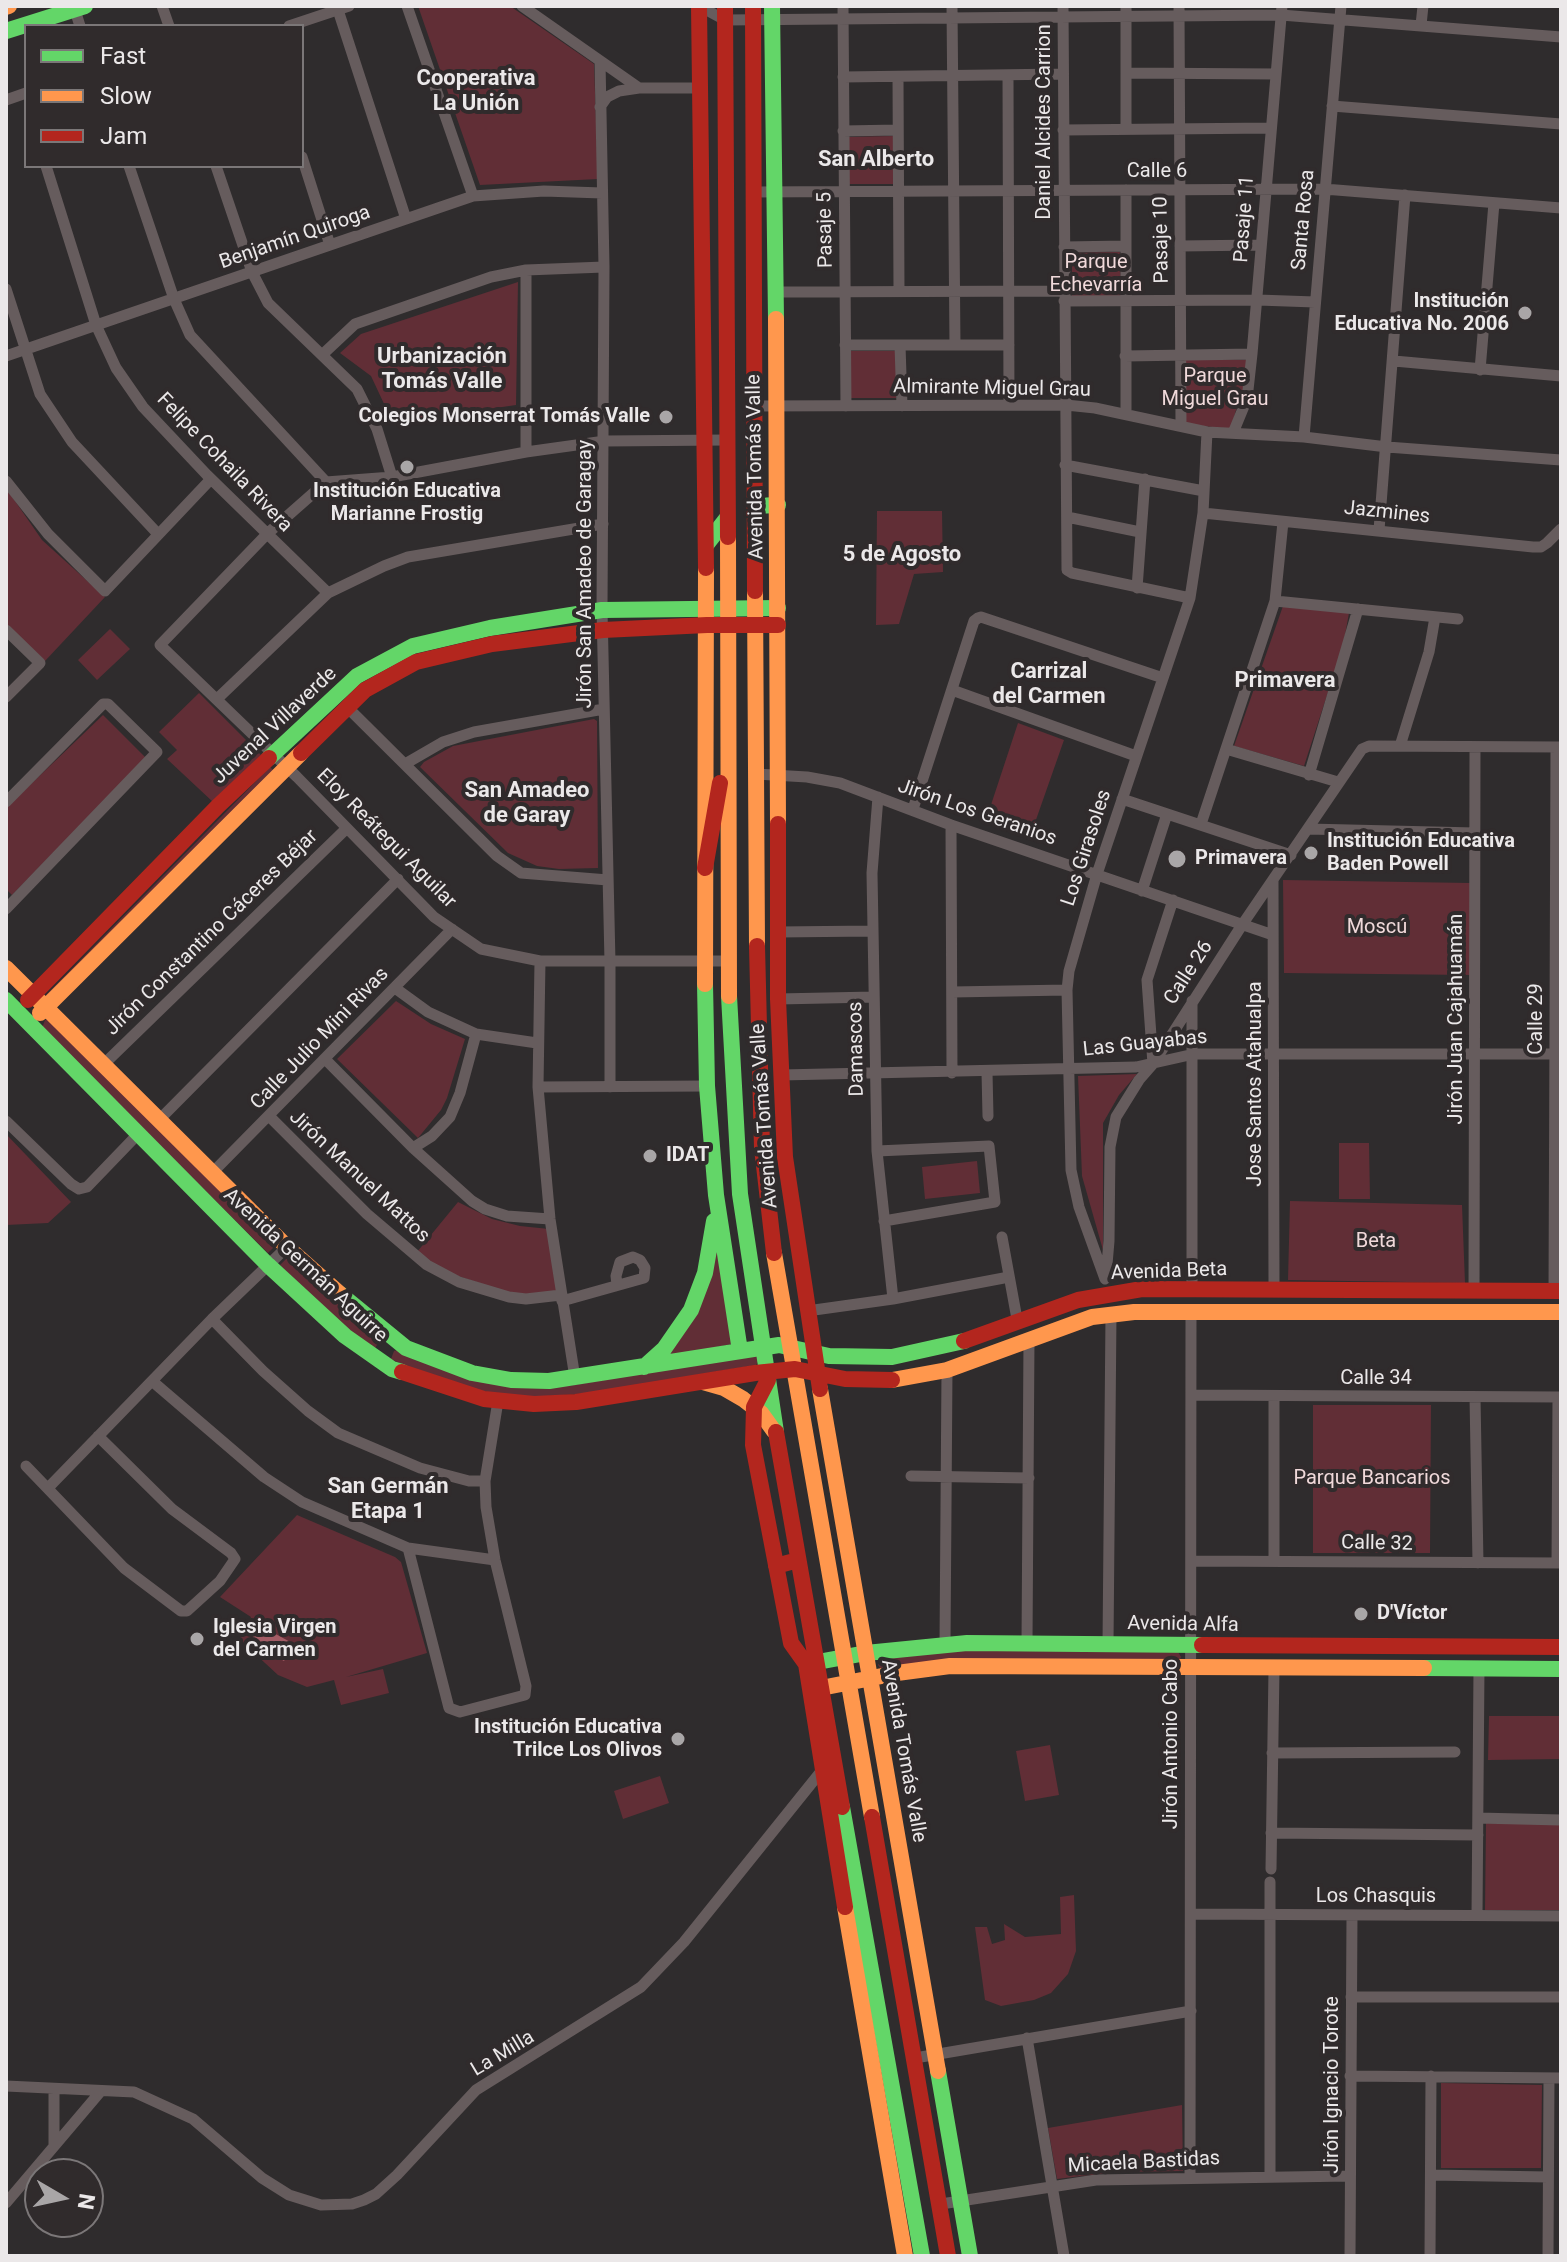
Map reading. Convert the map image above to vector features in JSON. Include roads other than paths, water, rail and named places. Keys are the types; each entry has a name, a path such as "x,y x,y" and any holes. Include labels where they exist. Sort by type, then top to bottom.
{"main road":[{"path":"699,6 707,617 704,962 707,1086 716,1195 740,1351"},
{"name":"Avenida Tomás Valle","path":"725,13 729,729 727,961 740,1194 828,1768 874,2030 921,2256"},
{"name":"Avenida Tomás Valle","path":"753,13 757,1011 762,1148 775,1259 948,2256"},
{"name":"Avenida Tomás Valle","path":"772,13 778,505 778,999 788,1193 970,2256"},
{"path":"36,24 80,14"},
{"path":"755,506 778,505"},
{"path":"706,545 727,518"},
{"name":"Juvenal Villaverde","path":"18,1012 218,806 357,676 413,646 490,628 602,610 707,617 778,616"},
{"name":"Juvenal Villaverde","path":"18,1012 45,1008 365,690 416,662 492,644 707,617"},
{"path":"705,868 729,729"},
{"name":"Avenida Germán Aguirre","path":"6,968 287,1247 406,1348 472,1373 521,1381 575,1378 763,1347 791,1346"},
{"name":"Avenida Germán Aguirre","path":"18,1012 268,1265 378,1362 418,1379 498,1401 534,1404 576,1402 703,1382 768,1376 795,1369"},
{"path":"644,1367 664,1349 691,1310 705,1273 716,1195"},
{"name":"Avenida Beta","path":"791,1346 814,1354 850,1358 892,1357 953,1345 1017,1319 1078,1300 1108,1286 1558,1291"},
{"path":"1381,1289 1381,1312"},
{"name":"Avenida Beta","path":"795,1369 866,1381 891,1380 947,1370 1092,1317 1111,1314 1561,1312"},
{"path":"378,1362 393,1339"},
{"name":"Avenida Tomás Valle","path":"768,1376 754,1407 753,1445 791,1643 811,1663"},
{"path":"703,1382 730,1391 754,1407 776,1433"},
{"path":"776,1566 798,1560"},
{"name":"Avenida Alfa","path":"811,1663 945,1644 1561,1647"},
{"path":"816,1689 950,1666 1561,1669"},
{"name":"Avenida Tomás Valle","path":"828,1768 866,1936 874,2030 905,2256"},
{"path":"866,1936 893,1932"},
{"path":"874,2030 909,2024"}],"street":[{"path":"407,6 473,196"},
{"path":"522,6 639,88"},
{"path":"699,6 725,13 1281,11 1340,19 1561,37"},
{"name":"Santa Rosa","path":"1304,437 1341,6"},
{"path":"1421,25 1423,6"},
{"path":"295,24 343,8 406,219"},
{"path":"952,11 955,345"},
{"name":"Daniel Alcides Carrion","path":"1063,11 1065,465 1069,572 1137,588"},
{"path":"1126,11 1126,129"},
{"name":"Pasaje 10","path":"1179,11 1181,426"},
{"name":"Pasaje 11","path":"1233,433 1247,399 1281,11"},
{"name":"Pasaje 5","path":"843,12 846,406"},
{"name":"Jirón San Amadeo de Garagay","path":"600,61 605,441 602,610 610,1087"},
{"path":"1126,73 1276,74"},
{"path":"843,77 1063,74"},
{"path":"1008,76 1009,405"},
{"path":"898,77 899,291"},
{"path":"600,107 607,97 619,91 700,88"},
{"path":"1332,106 1561,124"},
{"path":"1063,130 1271,128"},
{"path":"843,131 898,130"},
{"path":"304,163 330,245"},
{"name":"Felipe Cohaila Rivera","path":"47,168 96,325 116,368 143,407 211,479 328,593"},
{"path":"130,168 174,299 190,335 326,482"},
{"path":"217,168 252,272 268,303 357,389 377,429 392,477"},
{"name":"Calle 6","path":"753,192 1324,189 1561,208"},
{"path":"1126,190 1126,414"},
{"name":"Benjamín Quiroga","path":"6,356 473,196 544,191 602,193"},
{"path":"1379,530 1405,195"},
{"path":"1480,370 1494,203"},
{"path":"1180,246 1261,245"},
{"path":"1064,247 1125,246"},
{"path":"322,355 355,324 491,277 526,270 604,267"},
{"path":"526,270 526,452"},
{"path":"6,289 40,394 72,442 158,534"},
{"path":"774,292 1009,290 1126,301 1315,302"},
{"path":"845,345 1009,345"},
{"path":"900,345 902,406"},
{"path":"1125,356 1252,354"},
{"path":"1394,361 1561,376"},
{"name":"Almirante Miguel Grau","path":"754,406 1066,405 1126,414 1207,432 1304,437 1387,447 1561,460"},
{"name":"Los Girasoles","path":"1108,1286 1074,1188 1067,990 1072,956 1097,874 1190,598 1203,513 1207,432"},
{"path":"267,534 326,482 392,477 605,441 726,440"},
{"path":"1065,465 1204,491"},
{"path":"6,481 48,534 105,591 211,479"},
{"path":"1145,479 1137,588 1190,598"},
{"name":"Jazmines","path":"1203,513 1541,547 1561,529"},
{"path":"1067,517 1140,532"},
{"path":"1201,824 1275,601 1283,522"},
{"path":"217,699 328,593 408,557 603,524"},
{"name":"Eloy Reátegui Aguilar","path":"267,534 160,645 434,917 481,949 540,961 727,961"},
{"path":"1275,601 1458,619"},
{"path":"1309,775 1358,609"},
{"path":"913,809 974,621 981,617 1163,678"},
{"path":"1435,617 1429,652 1400,746 1558,747"},
{"path":"6,630 40,663 6,697"},
{"path":"952,690 1136,756"},
{"path":"6,802 103,704 108,704 157,752 6,909"},
{"path":"347,707 497,856 521,873 608,880"},
{"path":"405,764 443,742 474,732 604,709"},
{"name":"Calle 26","path":"1108,1286 1111,1131 1125,1101 1153,1064 1192,1000 1362,749 1369,746 1400,746"},
{"name":"Calle 29","path":"1558,747 1558,1291"},
{"name":"Jirón Juan Cajahuamán","path":"1474,1290 1475,748"},
{"path":"1226,749 1338,782"},
{"name":"Jirón Los Geranios","path":"756,774 823,779 1273,935"},
{"name":"Damascos","path":"878,797 873,841 872,931 877,1151 893,1299"},
{"path":"1122,799 1291,855"},
{"path":"1142,891 1167,814"},
{"path":"951,825 952,1073"},
{"name":"Jirón Constantino Cáceres Béjar","path":"103,1065 236,932 347,828"},
{"path":"1308,829 1475,833"},
{"path":"159,1120 335,939 398,879"},
{"name":"Jose Santos Atahualpa","path":"1273,879 1274,1289"},
{"path":"1153,1064 1147,980 1173,900"},
{"name":"Calle Julio Mini Rivas","path":"212,1173 452,929"},
{"path":"778,932 872,931"},
{"path":"540,961 538,1087 550,1219 575,1378"},
{"path":"395,988 428,1012 476,1034 537,1043"},
{"path":"952,992 1067,990"},
{"path":"778,999 874,997"},
{"path":"1192,1000 1192,1288"},
{"path":"413,1148 432,1136 450,1117 476,1034"},
{"name":"Las Guayabas","path":"781,1075 1068,1070 1153,1064 1194,1054 1558,1054"},
{"path":"325,1059 413,1148 466,1196 485,1209 525,1219 550,1219"},
{"path":"987,1072 988,1116"},
{"path":"538,1087 707,1086"},
{"name":"Jirón Manuel Mattos","path":"269,1116 367,1214 427,1265 459,1282 526,1299 562,1298 617,1285"},
{"path":"6,1121 79,1189 87,1187 139,1133"},
{"path":"877,1151 989,1146 995,1202 884,1221"},
{"path":"1002,1237 1017,1319"},
{"path":"48,1488 212,1319 287,1247"},
{"path":"807,1311 893,1299 1009,1277"},
{"name":"Jirón Antonio Cabo","path":"1190,2177 1191,1312"},
{"path":"1108,1644 1111,1314"},
{"path":"212,1319 274,1381 338,1433 420,1468 469,1481 485,1481"},
{"path":"1027,1643 1029,1339"},
{"path":"945,1644 947,1370"},
{"path":"152,1381 282,1491 408,1548 495,1560"},
{"name":"Calle 34","path":"1192,1395 1560,1397"},
{"path":"1274,1397 1274,1561"},
{"path":"1475,1397 1478,1563"},
{"path":"1559,1563 1560,1397"},
{"path":"408,1548 449,1708 453,1711 489,1705 525,1695 526,1686 488,1524 485,1481 498,1401"},
{"path":"26,1466 124,1568 181,1611 187,1611 220,1581 235,1559 172,1509 98,1436"},
{"path":"911,1476 1029,1478"},
{"name":"Calle 32","path":"1192,1561 1559,1563"},
{"path":"1477,1915 1479,1668"},
{"path":"1270,2177 1274,1669"},
{"path":"1272,1753 1455,1752"},
{"name":"La Milla","path":"6,2086 134,2092 193,2119 262,2178 289,2195 321,2205 352,2204 364,2200 376,2194 397,2175 476,2090 641,1987 684,1942 828,1768"},
{"path":"1478,1818 1561,1820"},
{"path":"1271,1833 1478,1835"},
{"name":"Los Chasquis","path":"1191,1914 1561,1916"},
{"name":"Jirón Ignacio Torote","path":"1350,2256 1352,1915"},
{"path":"1351,1997 1561,1997"},
{"path":"915,2058 1191,2011"},
{"path":"1027,2038 1064,2256"},
{"path":"1350,2076 1555,2078 1548,2177 1548,2256"},
{"path":"1430,2256 1431,2076"},
{"path":"54,2089 54,2147"},
{"path":"6,2203 101,2091"},
{"path":"1431,2175 1548,2177"},
{"name":"Micaela Bastidas","path":"941,2204 1105,2179 1350,2176"}],"place":[{"name":"Institución Educativa No. 2006","path":"1525,313"},
{"name":"Colegios Monserrat Tomás Valle","path":"666,417"},
{"name":"Institución Educativa Marianne Frostig","path":"407,467"},
{"name":"Institución Educativa Baden Powell","path":"1311,853"},
{"name":"Primavera","path":"1177,859"},
{"name":"IDAT","path":"650,1156"},
{"name":"D'Víctor","path":"1361,1614"},
{"name":"Iglesia Virgen del Carmen","path":"197,1639"},
{"name":"Institución Educativa Trilce Los Olivos","path":"678,1739"}],"district":[{"name":"Cooperativa La Unión","path":"476,92"},
{"name":"San Alberto","path":"876,160"},
{"name":"Urbanización Tomás Valle","path":"442,370"},
{"name":"5 de Agosto","path":"902,555"},
{"name":"Primavera","path":"1285,681"},
{"name":"Carrizal del Carmen","path":"1049,684"},
{"name":"San Amadeo de Garay","path":"527,804"},
{"name":"San Germán Etapa 1","path":"388,1500"}],"park label":[{"name":"Parque Echevarría","path":"1096,274"},
{"name":"Parque Miguel Grau","path":"1215,388"},
{"name":"Moscú","path":"1377,928"},
{"name":"Beta","path":"1376,1242"},
{"name":"Parque Bancarios","path":"1372,1479"}]}
